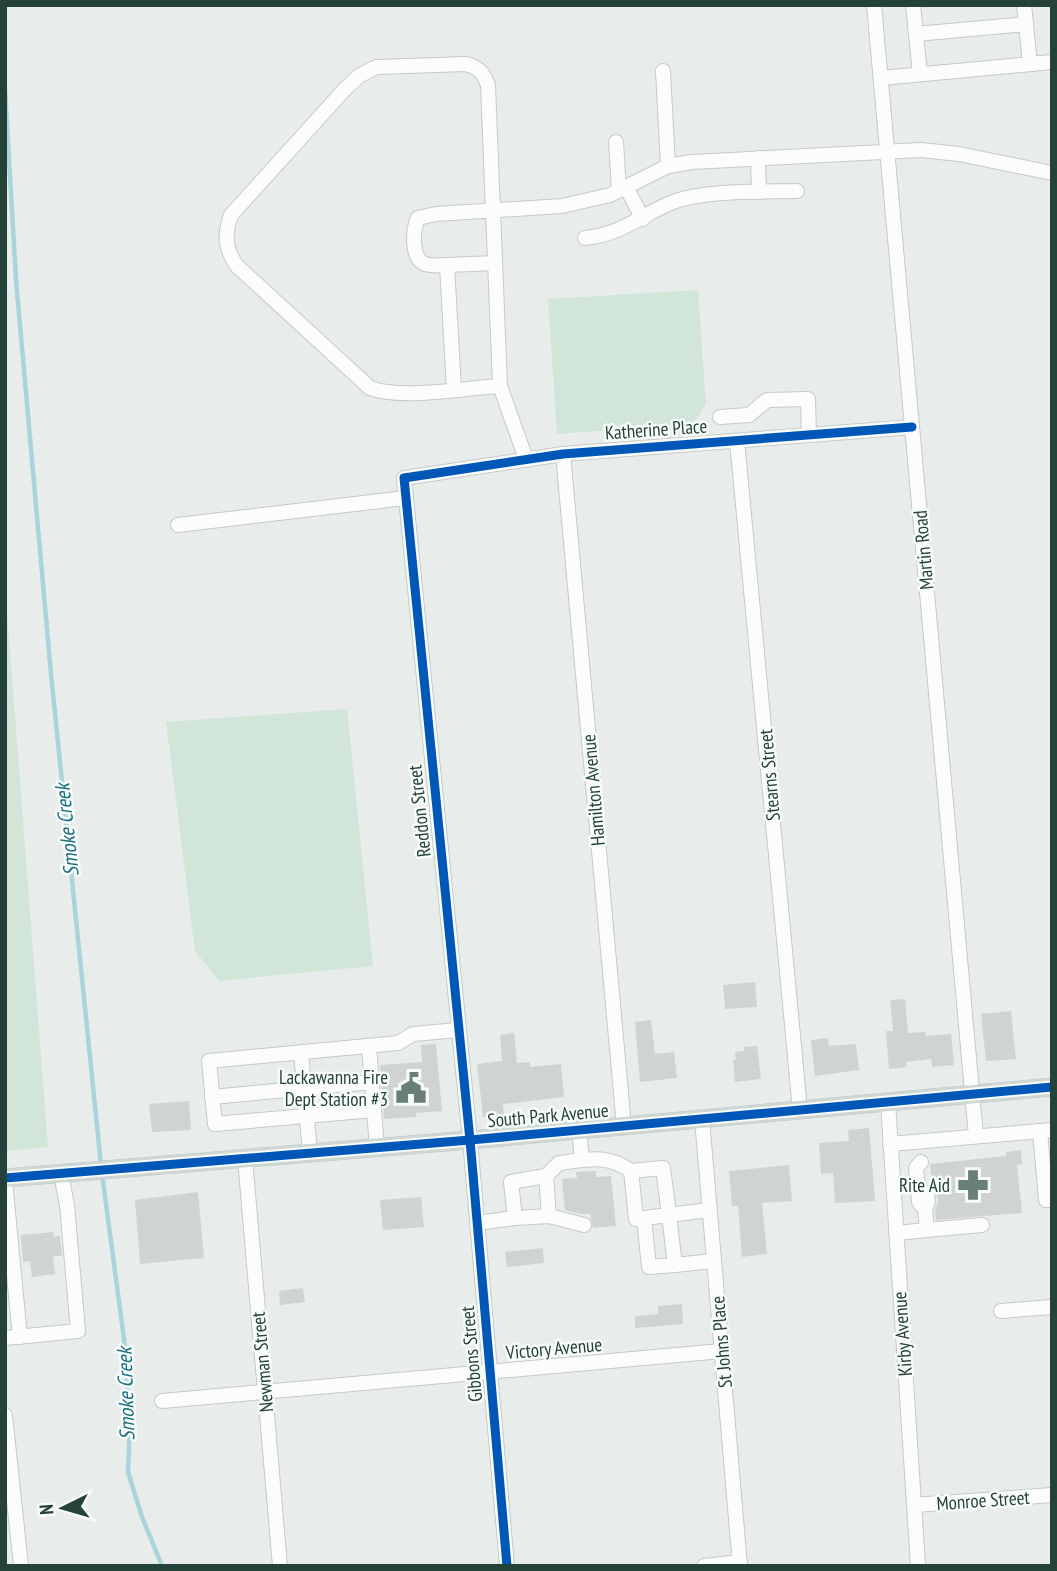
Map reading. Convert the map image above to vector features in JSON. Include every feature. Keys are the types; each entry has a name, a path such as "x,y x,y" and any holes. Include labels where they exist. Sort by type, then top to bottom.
{"main road":[{"name":"South Park Avenue","path":"5,1180 1052,1087"}],"street":[{"name":"Martin Road","path":"874,5 976,1136"},
{"path":"913,5 920,74"},
{"path":"1024,5 1030,64"},
{"path":"916,34 1026,24"},
{"path":"881,78 1052,62"},
{"path":"500,386 400,393 382,393 370,388 237,266 229,254 227,227 231,215 345,89 359,76 376,67 466,64 484,73 488,85 500,386 526,460"},
{"path":"663,71 668,166"},
{"path":"616,142 622,189 643,219"},
{"path":"495,263 430,266 421,263 417,257 415,225 418,218 426,215 562,206 610,195 668,166 692,162 888,150 959,153 1052,173"},
{"path":"758,158 759,192"},
{"path":"586,238 603,236 677,201 704,196 797,191"},
{"path":"446,265 454,389"},
{"path":"720,417 749,415 767,400 808,399 809,435"},
{"name":"Katherine Place","path":"404,478 563,454 912,427"},
{"name":"Stearns Street","path":"737,441 800,1110"},
{"name":"Hamilton Avenue","path":"563,454 624,1126"},
{"name":"Reddon Street","path":"404,478 470,1140"},
{"path":"177,525 405,498"},
{"path":"374,1110 215,1124 209,1061 398,1043 413,1034 458,1030"},
{"path":"369,1046 377,1148"},
{"path":"301,1052 310,1153"},
{"path":"212,1097 372,1082"},
{"name":"Kirby Avenue","path":"888,1102 918,1566"},
{"name":"St Johns Place","path":"702,1119 740,1564"},
{"path":"579,1130 582,1160"},
{"path":"890,1144 1046,1130 1046,1200 1052,1200"},
{"name":"Gibbons Street","path":"470,1140 507,1566"},
{"path":"919,1142 927,1187 927,1230"},
{"path":"514,1219 511,1182 546,1177 559,1163 604,1158 617,1161 631,1171 663,1168 675,1265"},
{"name":"Newman Street","path":"245,1159 280,1566"},
{"path":"921,1162 916,1168 919,1202 925,1209"},
{"path":"631,1171 636,1219 709,1210"},
{"path":"5,1180 13,1337 78,1331 67,1206 61,1174"},
{"path":"546,1177 549,1216"},
{"path":"477,1223 549,1216 583,1225"},
{"path":"644,1217 649,1267 713,1261"},
{"path":"896,1233 982,1225"},
{"path":"1001,1311 1052,1307"},
{"name":"Victory Avenue","path":"162,1401 722,1351"},
{"path":"6,1415 21,1566"},
{"name":"Monroe Street","path":"914,1505 1052,1495"},
{"path":"704,1566 740,1564"}],"green space":[{"path":"698,290 706,404 693,424 557,434 548,299"},
{"path":"5,584 48,1147 5,1151"},
{"path":"347,709 373,966 219,981 195,951 166,722"}],"building":[{"path":"755,982 757,1007 725,1009 723,985"},
{"path":"905,999 908,1033 925,1032 926,1036 951,1034 954,1065 932,1067 931,1059 906,1062 907,1067 889,1069 886,1031 893,1031 890,1000"},
{"path":"1011,1011 1016,1059 986,1061 981,1014"},
{"path":"651,1020 655,1054 674,1052 677,1078 640,1082 635,1022"},
{"path":"514,1033 517,1063 530,1062 530,1067 561,1064 564,1097 503,1104 504,1115 483,1117 477,1064 502,1061 500,1035"},
{"path":"828,1038 829,1046 856,1044 859,1070 815,1076 811,1040"},
{"name":"Lackawanna Fire Dept Station #3","path":"436,1044 442,1111 416,1113 416,1117 384,1119 380,1065 422,1062 421,1045"},
{"path":"757,1046 761,1079 735,1082 735,1052 744,1051 744,1047"},
{"path":"189,1101 191,1130 152,1132 149,1104"},
{"path":"869,1128 875,1201 835,1203 833,1173 821,1174 819,1143 849,1141 848,1130"},
{"path":"1021,1150 1022,1164 1017,1165 1022,1213 936,1220 938,1201 932,1185 930,1164 1006,1156 1006,1152"},
{"path":"789,1165 792,1201 762,1203 767,1254 742,1257 738,1206 732,1206 729,1171"},
{"path":"596,1171 596,1177 611,1176 616,1226 593,1228 590,1214 565,1210 562,1179 577,1178 576,1172"},
{"path":"198,1192 204,1258 140,1264 135,1200"},
{"path":"421,1197 424,1227 383,1230 380,1200"},
{"path":"53,1232 54,1237 60,1236 62,1256 53,1256 55,1274 32,1277 30,1261 23,1262 21,1235"},
{"path":"543,1248 544,1263 507,1267 505,1252"},
{"path":"303,1288 305,1302 280,1305 279,1291"},
{"path":"682,1304 683,1324 635,1328 635,1316 658,1314 658,1306"}],"waterway":[{"name":"Smoke Creek","path":"5,89 16,280 51,674 101,1165"},
{"name":"Smoke Creek","path":"102,1174 124,1339 130,1424 128,1472 142,1517 162,1566"}],"cycle path":[{"path":"507,1566 470,1140 404,478 563,454 912,427"},
{"path":"5,1178 470,1140 1052,1087"}],"place":[{"name":"Lackawanna Fire Dept Station #3","path":"411,1088"},
{"name":"Rite Aid","path":"973,1185"}]}
